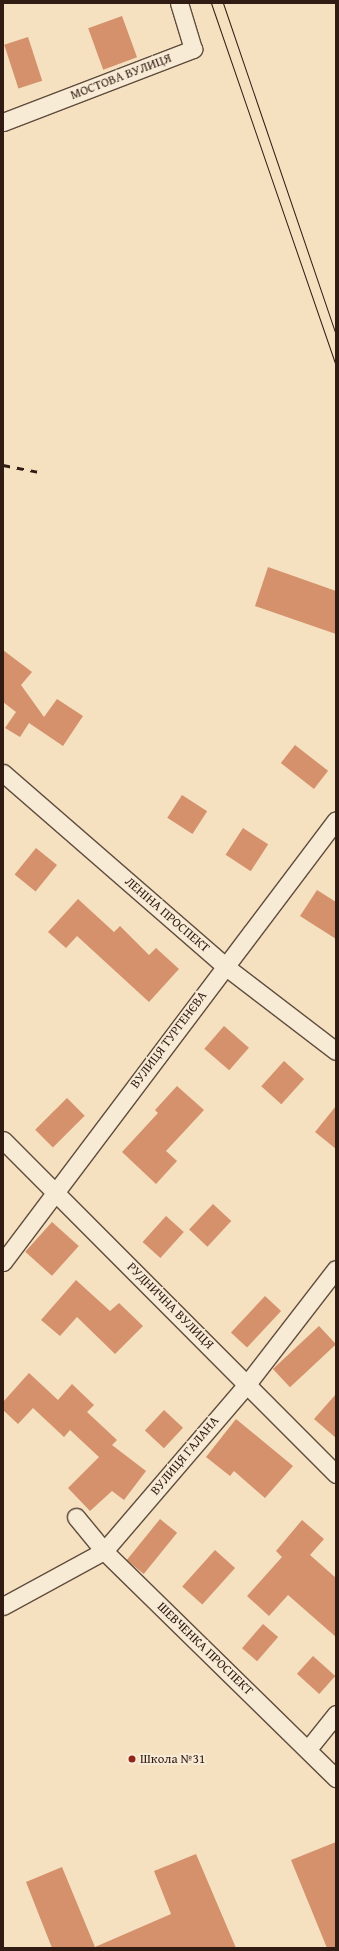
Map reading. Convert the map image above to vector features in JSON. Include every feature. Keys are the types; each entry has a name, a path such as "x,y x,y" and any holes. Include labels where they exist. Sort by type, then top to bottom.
{"street":[{"name":"МОСТОВА ВУЛИЦЯ","path":"3,122 194,49 178,3"},
{"name":"ЛЕНІНА ПРОСПЕКТ","path":"3,773 226,967 336,1051"},
{"name":"ВУЛИЦЯ ТУРГЕНЄВА","path":"3,1262 55,1190 226,967 336,820"},
{"name":"РУДНИЧНА ВУЛИЦЯ","path":"3,1140 55,1190 336,1474"},
{"name":"ВУЛИЦЯ ГАЛАНА","path":"3,1606 104,1551 247,1384 336,1269"},
{"name":"ШЕВЧЕНКА ПРОСПЕКТ","path":"76,1517 104,1551 308,1748 336,1778"},
{"path":"308,1748 336,1714"}],"building":[{"path":"122,16 137,57 103,70 88,28"},
{"path":"28,37 42,81 18,88 4,45"},
{"path":"268,567 336,591 336,634 255,606"},
{"path":"3,650 32,672 21,685 44,717 57,699 83,716 63,746 29,723 20,737 5,728 16,712 3,702"},
{"path":"295,745 328,771 314,789 281,763"},
{"path":"182,795 207,811 192,834 167,818"},
{"path":"243,828 268,844 251,871 226,855"},
{"path":"36,848 57,865 36,891 15,874"},
{"path":"317,890 336,902 336,939 300,916"},
{"path":"78,899 114,932 120,926 149,955 156,948 179,969 149,1002 77,936 66,948 48,932"},
{"path":"224,1026 249,1048 229,1070 204,1049"},
{"path":"284,1061 304,1079 281,1104 261,1086"},
{"path":"177,1086 204,1110 166,1151 177,1161 156,1184 122,1152 158,1113 155,1110"},
{"path":"67,1098 85,1116 53,1147 35,1130"},
{"path":"336,1106 336,1149 315,1132"},
{"path":"213,1204 231,1221 207,1247 189,1230"},
{"path":"166,1216 184,1232 160,1258 143,1242"},
{"path":"52,1222 79,1246 52,1276 25,1252"},
{"path":"76,1280 110,1311 119,1303 143,1326 115,1354 77,1317 60,1336 41,1320"},
{"path":"265,1296 281,1311 247,1348 231,1333"},
{"path":"319,1326 336,1344 290,1387 273,1369"},
{"path":"29,1373 58,1400 72,1384 94,1405 87,1412 117,1440 112,1445 146,1471 124,1500 112,1491 90,1511 68,1488 99,1457 70,1430 64,1437 33,1408 18,1424 3,1410 3,1402"},
{"path":"336,1394 336,1438 314,1419"},
{"path":"164,1410 183,1428 164,1448 145,1430"},
{"path":"236,1419 293,1466 265,1498 234,1471 230,1476 206,1457"},
{"path":"160,1519 177,1533 144,1574 127,1560"},
{"path":"302,1520 324,1539 310,1555 336,1578 336,1637 288,1595 269,1616 247,1596 282,1557 276,1551"},
{"path":"215,1550 235,1568 202,1604 182,1586"},
{"path":"263,1624 278,1637 257,1661 242,1648"},
{"path":"313,1656 335,1676 319,1694 297,1674"},
{"path":"336,1842 336,1948 327,1948 291,1860"},
{"path":"196,1854 236,1948 52,1948 26,1882 62,1867 95,1947 171,1914 154,1871"}],"tram line":[{"path":"211,3 336,367"},
{"path":"223,3 336,334"}],"railway":[{"path":"3,465 38,472"}],"place":[{"name":"Школа №31","path":"132,1759"}]}
